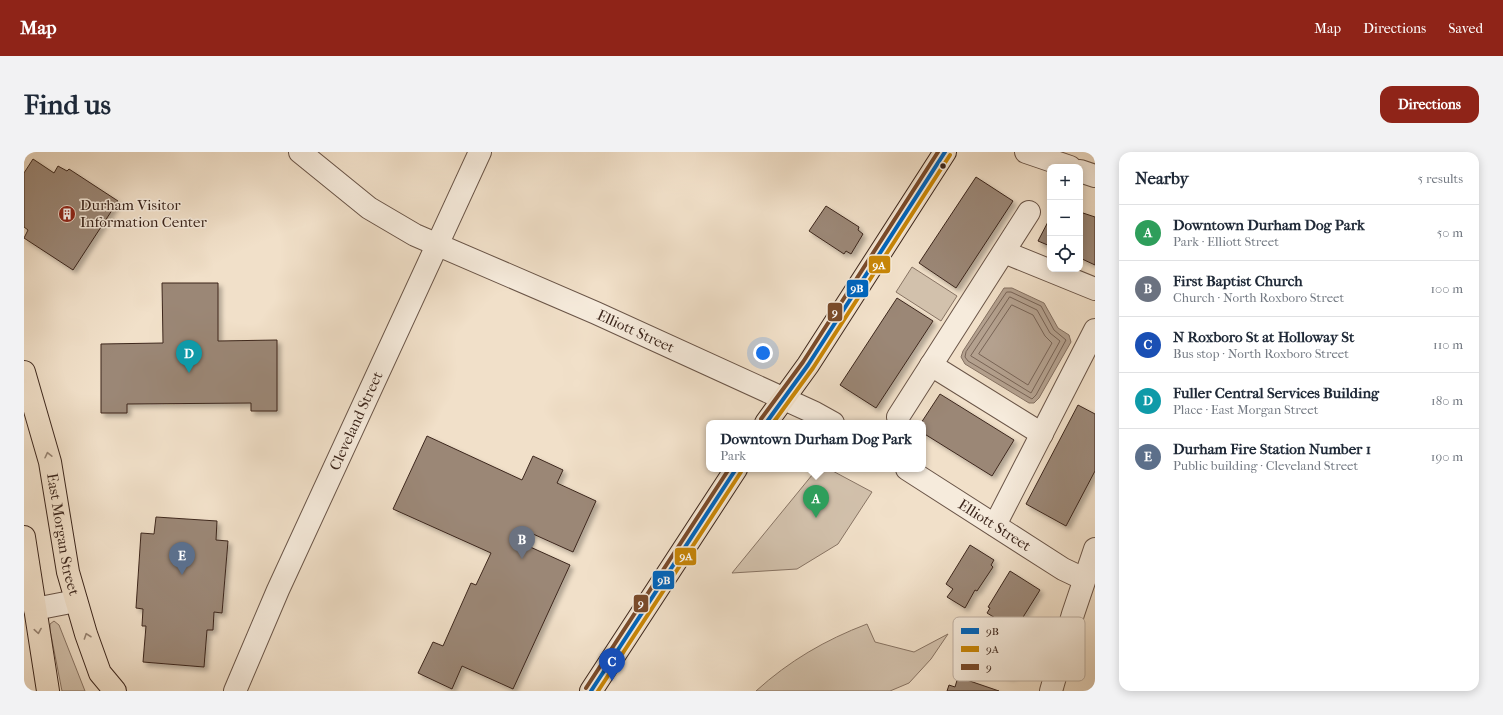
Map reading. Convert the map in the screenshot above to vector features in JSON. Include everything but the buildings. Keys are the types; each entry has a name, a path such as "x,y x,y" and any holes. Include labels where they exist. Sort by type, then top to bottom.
{"main road":[{"path":"768,420 812,359 944,152"},
{"path":"24,411 25,376"},
{"name":"East Morgan Street","path":"25,376 48,456 68,572 76,601 102,682 115,691"},
{"path":"591,691 734,472"},
{"path":"24,537 48,691"}],"street":[{"name":"Elliott Street","path":"300,152 369,208 415,235 596,313 827,420"},
{"name":"Cleveland Street","path":"235,691 278,590 436,244 480,152"},
{"path":"1026,152 1061,164"},
{"path":"1083,172 1095,176"},
{"path":"898,417 1029,212"},
{"path":"1004,252 1095,289"},
{"path":"995,525 1095,330"},
{"path":"931,365 1042,434"},
{"name":"Elliott Street","path":"912,472 1063,569 1084,579"},
{"path":"1072,617 1095,549"},
{"path":"35,609 76,601"},
{"path":"1050,691 1053,681"}],"shaded area":[{"path":"912,267 957,296 941,321 896,292"},
{"path":"815,472 835,472 872,492 838,544 797,569 732,573"},
{"path":"54,621 59,625 85,691 62,691 50,630 50,624"},
{"path":"867,624 875,642 914,652 948,634 931,659 909,683 890,691 756,691 781,670 808,652 822,644"}],"water":[{"path":"1004,288 1012,288 1044,303 1058,328 1069,335 1071,342 1039,398 1034,403 1029,403 965,364 961,357 963,351"}],"transit line":[{"name":"9","path":"761,419 803,362 938,152"},
{"name":"9B","path":"768,420 808,365 945,152"},
{"name":"9A","path":"775,420 813,368 950,155"},
{"name":"9","path":"586,688 727,472"},
{"name":"9B","path":"591,691 734,472"},
{"name":"9A","path":"598,691 741,472"}],"place":[{"name":"Durham Visitor Information Center","path":"67,214"},
{"name":"Fuller Central Services Building","path":"189,373"},
{"name":"Downtown Durham Dog Park","path":"816,518"},
{"name":"First Baptist Church","path":"522,559"},
{"name":"Durham Fire Station Number 1","path":"182,575"},
{"name":"N Roxboro St at Holloway St","path":"612,681"}]}
